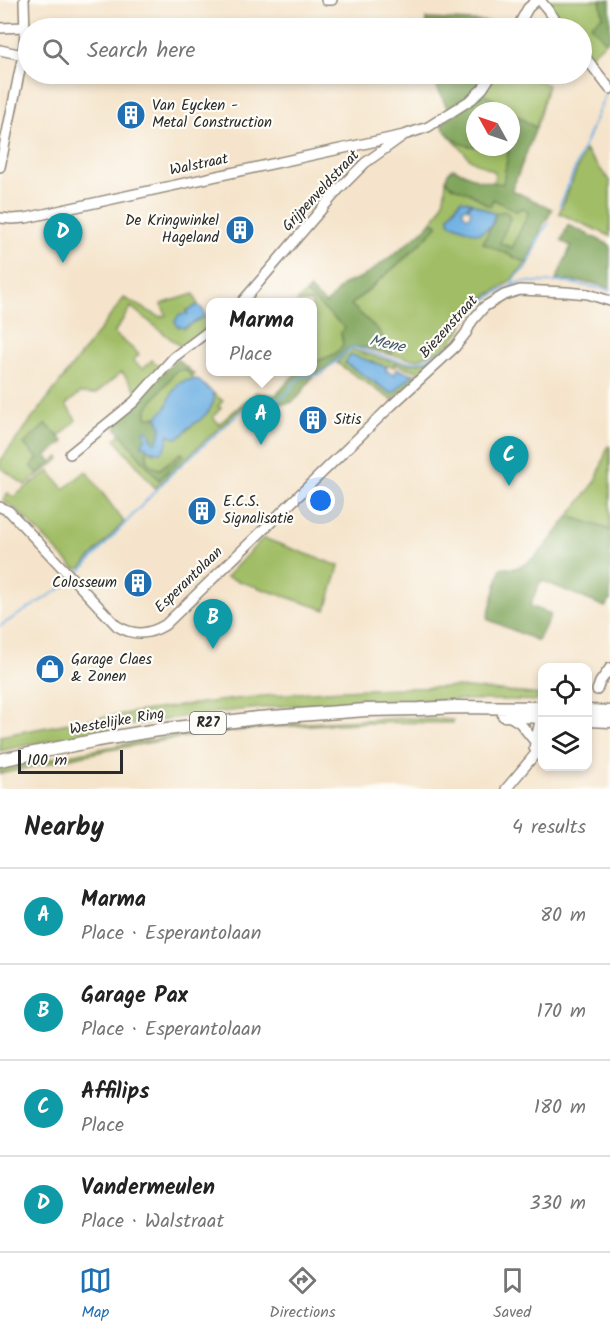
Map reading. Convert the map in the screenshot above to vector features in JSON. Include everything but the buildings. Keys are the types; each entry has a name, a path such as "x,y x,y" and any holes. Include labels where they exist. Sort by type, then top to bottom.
{"main road":[{"name":"Westelijke Ring","path":"0,760 98,740 204,723 366,710 456,707 538,713"},
{"name":"Westelijke Ring","path":"419,709 506,715 538,713"},
{"path":"592,711 610,712"},
{"path":"592,720 610,721"}],"street":[{"path":"24,0 25,18"},
{"path":"326,0 332,0"},
{"path":"522,18 528,8 538,0 553,18"},
{"path":"0,28 18,30"},
{"path":"0,50 18,54"},
{"path":"592,66 610,89"},
{"path":"0,167 18,80"},
{"name":"Grijpenveldstraat","path":"246,298 345,183 365,163 404,135 428,127 472,99 486,84"},
{"path":"0,112 11,114"},
{"name":"Walstraat","path":"0,218 26,218 404,135"},
{"name":"Biezenstraat","path":"391,406 455,347 484,307 504,295 520,290 539,290 588,294 610,301"},
{"path":"70,454 134,402 174,357 206,333"},
{"name":"Esperantolaan","path":"0,507 9,511 117,626 133,632 154,632 165,625 391,406"},
{"path":"597,690 610,668"},
{"path":"506,715 520,723 538,741"},
{"path":"506,789 530,759 538,744"}],"green space":[{"path":"544,0 600,0 603,16 592,25 592,18 558,18"},
{"path":"600,0 610,0 610,38 606,42 592,26 603,16"},
{"path":"592,25 606,42 592,54"},
{"path":"436,84 480,84 470,94 448,110"},
{"path":"488,84 548,85 536,128 520,117 520,102 497,102 482,92"},
{"path":"482,92 497,102 470,102"},
{"path":"466,105 466,145 451,136 442,124"},
{"path":"520,118 536,128 512,190 552,209 527,263 483,243 495,214 503,211 508,213 510,218 500,243 512,248 528,214 527,210 522,208 516,211 493,199 490,206 446,180 453,168 478,180 503,184 508,156 520,156"},
{"path":"446,132 466,146 466,154"},
{"path":"585,150 610,181 610,236 559,213"},
{"path":"467,156 508,156 503,185 494,183 495,172"},
{"path":"446,180 490,206 493,199 516,211 522,208 527,210 528,214 512,248 499,243 510,218 499,212 495,214 472,203 468,208 470,203 457,204 449,216 449,221 480,233 491,226 483,243 527,263 508,283 476,303 449,345 418,359 393,355 379,331 351,305 410,254 437,224 431,222 443,202"},
{"path":"431,222 438,225 407,256 351,305 379,331 393,355 350,347 329,367 317,374 317,361 333,355 340,349 343,344 341,332 345,328 317,303 317,298 312,298 306,293 309,289 326,304 344,284 364,276"},
{"path":"568,225 610,245 610,288 591,283 556,280 571,246 561,241"},
{"path":"306,293 312,298 301,298"},
{"path":"194,294 198,305 186,311 188,314 184,328 205,315 206,330 181,347 131,307 114,333 139,354 133,361 143,369 152,360 162,368 139,394 122,372 95,394 80,393 66,405 76,420 59,437 46,424 25,445 38,459 37,473 59,457 60,459 25,485 0,467 0,461 124,298 160,317 166,315 161,304"},
{"path":"317,303 346,328 341,335 343,344 337,352 317,361"},
{"path":"349,350 410,364 426,361 448,350 423,373 394,364 394,367 388,365 387,367 351,355 345,363 392,393 414,374 419,376 392,400 337,363"},
{"path":"177,359 194,374 192,376 185,370 176,371 147,408 147,417 157,417 161,430 156,443 149,432 145,435 146,438 142,444 148,449 149,462 153,467 160,469 181,453 184,455 159,480 116,428 116,421"},
{"path":"185,370 193,380 182,382 175,387 161,414 156,417 147,417 147,408 176,371"},
{"path":"293,376 313,376 299,397 290,403 264,401 262,395 263,393 276,395"},
{"path":"256,392 263,393 247,403 155,488 115,439 121,434 159,480 181,453 160,469 153,467 149,462 148,449 153,453 168,440 169,434 182,435 203,417 212,406 213,393 223,401 218,406 221,408 213,417 219,424"},
{"path":"46,424 64,442 46,456 52,462 38,473 31,466 38,459 24,444"},
{"path":"608,446 610,447 610,530 569,516 596,481"},
{"path":"49,471 64,489 86,471 124,522 81,568 74,568 19,512 3,500 8,493 13,497"},
{"path":"569,516 610,530 610,601 605,607 541,580 530,606 551,614 538,641 487,619 501,568 515,568 531,560"},
{"path":"263,538 339,566 326,610 226,577"},
{"path":"457,687 538,695 538,701 397,700 252,709 136,724 0,751 0,736 74,722 223,700 378,688"},
{"path":"406,718 453,720 453,723 327,724 233,731 126,747 0,774 0,769 188,734 242,728"}],"water":[{"path":"461,200 471,202 463,209 463,213 468,217 471,211 468,208 472,203 495,214 491,226 480,233 475,233 450,223 449,216"},
{"path":"198,305 205,315 202,318 184,328 177,326 175,321 179,315 188,314 186,311"},
{"path":"351,355 387,367 386,371 395,374 397,369 414,374 392,394 345,363"},
{"path":"197,379 213,393 213,403 209,411 177,438 169,434 162,452 147,448 142,444 146,438 144,432 146,430 149,432 153,441 156,442 161,430 157,417 166,408 178,384"}],"waterway":[{"path":"560,205 606,93"},
{"path":"512,285 515,277 529,263 549,223"},
{"name":"Mene","path":"470,317 476,306 496,293 521,282 563,282 610,291"},
{"name":"Mene","path":"317,374 322,374 350,348 398,361 412,362 426,359 448,348"},
{"name":"Mene","path":"76,576 171,474 259,396 278,399 284,397 302,376"},
{"name":"Mene","path":"0,626 68,584"}],"place":[{"name":"Van Eycken - Metal Construction","path":"131,115"},
{"name":"De Kringwinkel Hageland","path":"240,230"},
{"name":"Vandermeulen","path":"63,263"},
{"name":"Sitis","path":"313,420"},
{"name":"Marma","path":"261,445"},
{"name":"Affilips","path":"509,486"},
{"name":"E.C.S. Signalisatie","path":"202,511"},
{"name":"Colosseum","path":"138,583"},
{"name":"Garage Pax","path":"213,649"},
{"name":"Garage Claes & Zonen","path":"50,669"}]}
